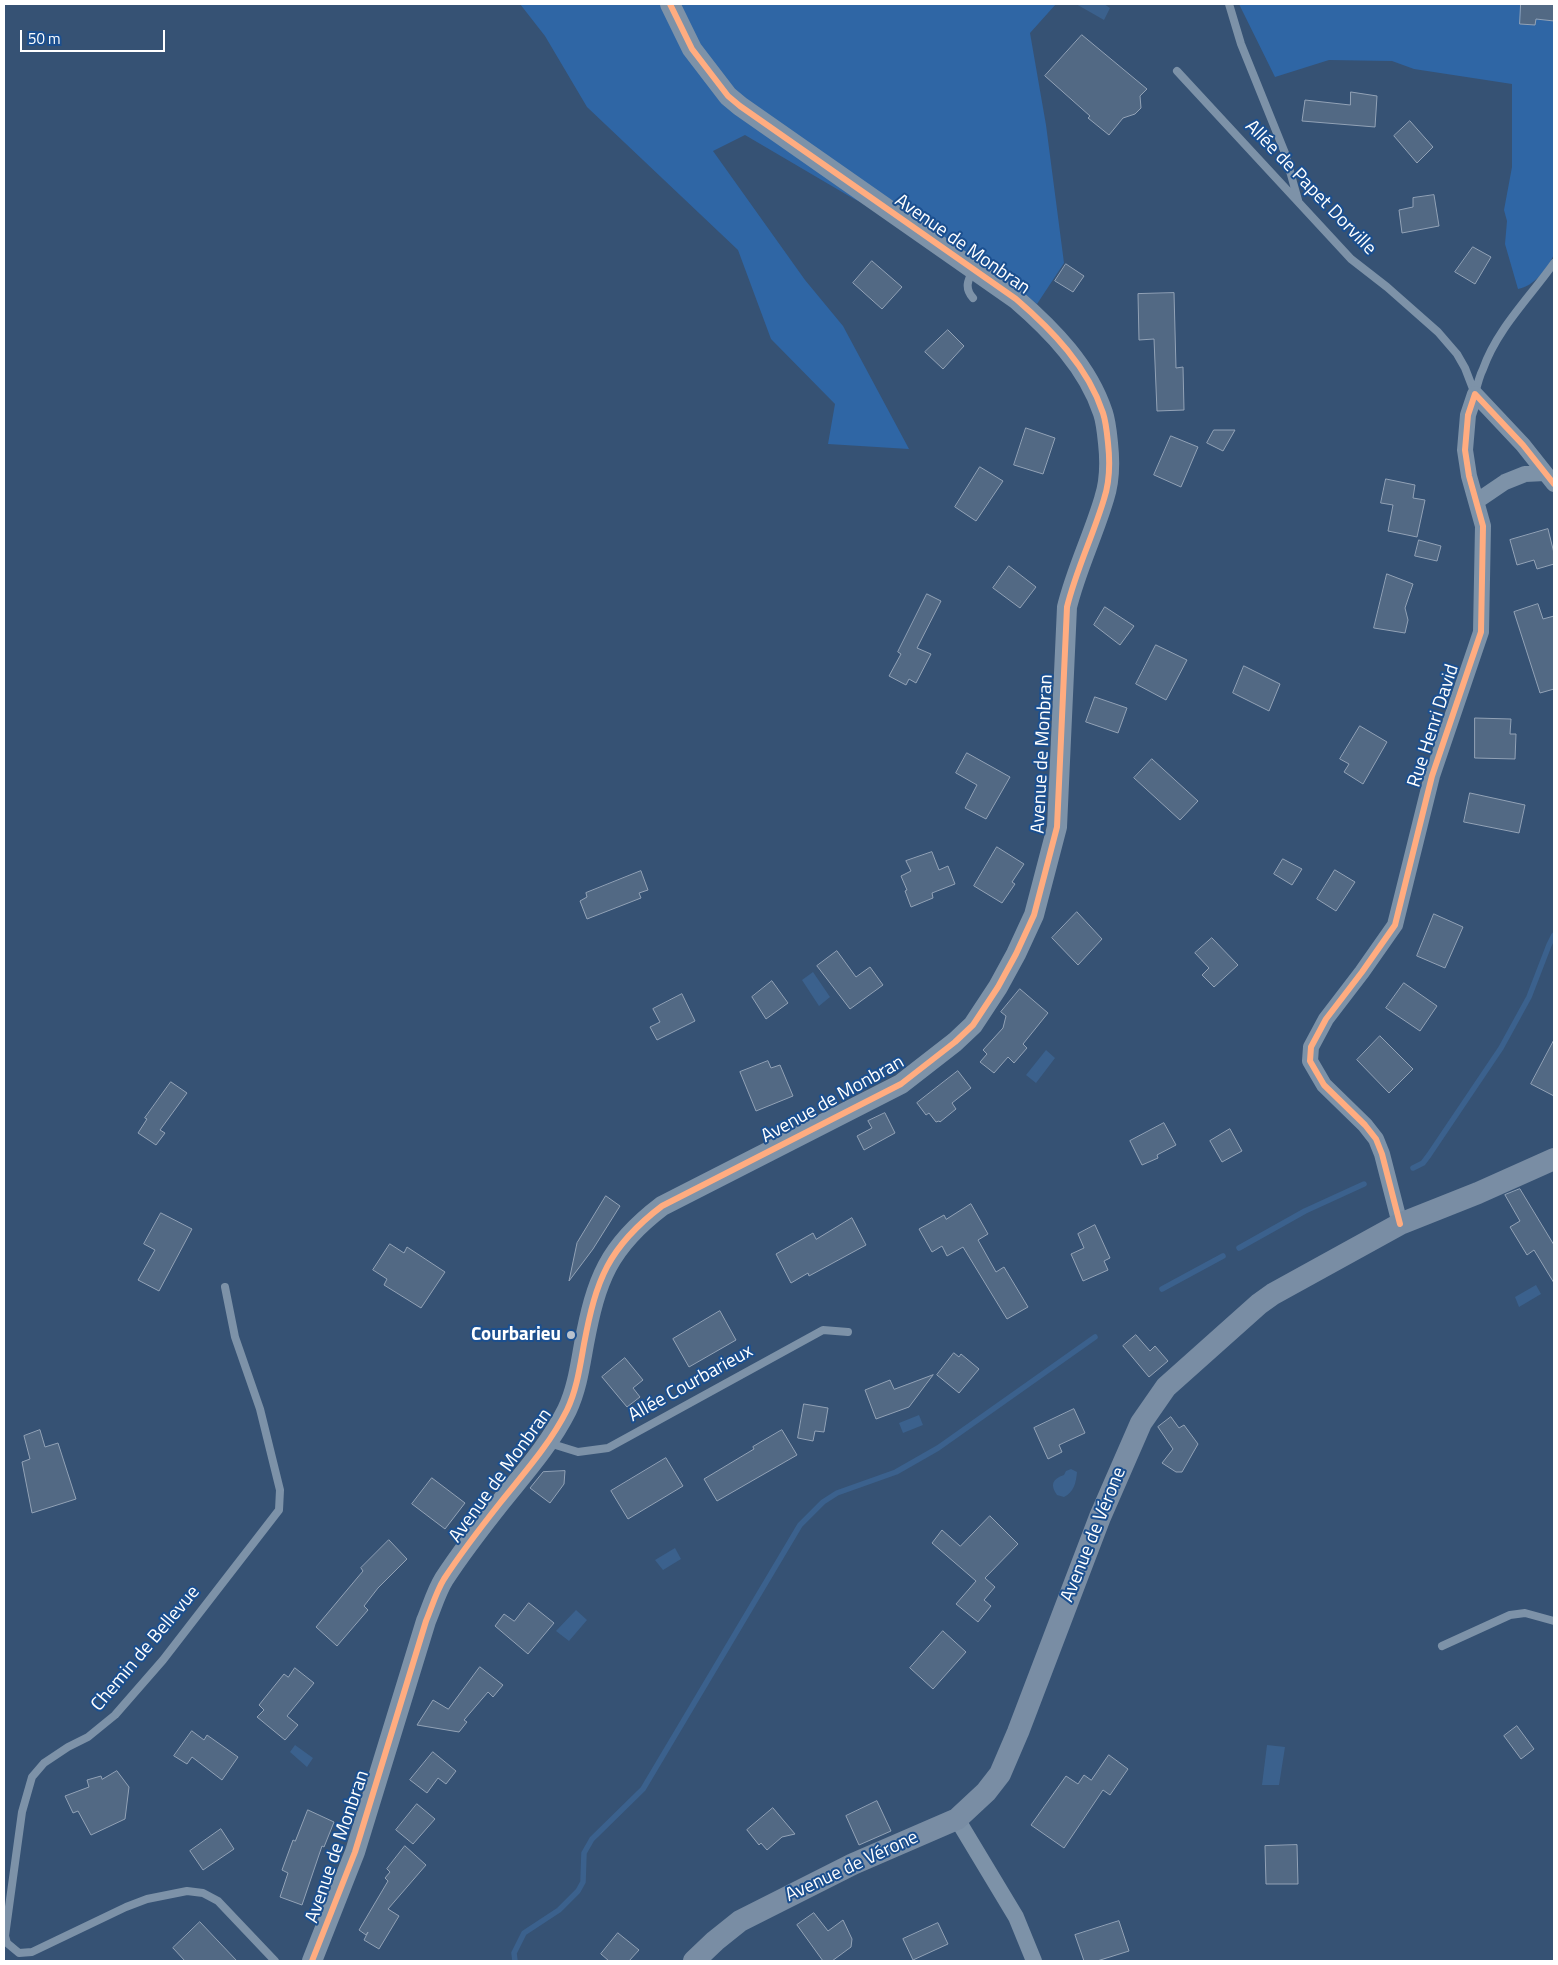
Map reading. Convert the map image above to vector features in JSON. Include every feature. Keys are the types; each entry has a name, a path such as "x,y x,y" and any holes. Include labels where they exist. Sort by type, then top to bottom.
{"main road":[{"name":"Avenue de Vérone","path":"694,1961 714,1941 740,1921 759,1910 852,1864 957,1820 986,1792 1000,1774 1018,1732 1100,1517 1141,1423 1166,1387 1259,1304 1273,1294 1400,1224 1478,1193 1554,1159"}],"street":[{"name":"Avenue de Monbran","path":"312,1961 356,1852 426,1621 437,1595 444,1580 472,1541 558,1428 572,1397 579,1374 590,1308 599,1280 611,1258 635,1229 662,1206 901,1084 955,1042 973,1025 998,987 1034,915 1057,827 1067,607 1072,584 1105,498 1110,456 1104,414 1094,389 1074,359 1042,322 1016,299 895,216 728,96 692,50 670,4"},
{"path":"1475,394 1523,446 1550,479"},
{"name":"Rue Henri David","path":"1400,1224 1382,1154 1376,1139 1365,1125 1324,1085 1310,1061 1311,1047 1326,1019 1395,925 1432,776 1481,632 1483,526 1465,450 1468,416 1475,394"},
{"path":"1477,501 1504,482 1525,474 1550,479"},
{"path":"957,1820 1016,1917 1034,1961"}],"lane":[{"path":"1229,4 1241,44 1286,152 1298,202"},
{"name":"Allée de Papet Dorville","path":"1177,71 1351,259 1387,287 1438,332 1457,354 1465,368 1475,394"},
{"path":"1475,394 1483,367 1499,337 1554,263"},
{"path":"973,268 967,284 969,294 973,298"},
{"name":"Chemin de Bellevue","path":"225,1287 235,1337 260,1409 280,1490 279,1510 163,1660 115,1715 88,1737 68,1747 44,1763 32,1777 22,1812 5,1936 7,1942 19,1952 32,1952 126,1907 154,1897 187,1891 203,1893 218,1902 275,1961"},
{"name":"Allée Courbarieux","path":"547,1442 578,1452 608,1448 822,1330 848,1332"},
{"path":"1442,1646 1510,1615 1525,1613 1554,1621"}],"shaded area":[{"path":"520,4 1056,4 1030,33 1046,125 1064,263 1037,304 976,258 854,199 745,135 713,151 805,280 843,326 909,449 828,444 835,404 771,339 738,250 587,107 545,36"},
{"path":"1076,4 1104,4 1110,8 1104,20"},
{"path":"1239,4 1554,4 1554,254 1540,276 1530,284 1518,289 1505,244 1507,221 1504,210 1512,167 1512,84 1414,69 1392,61 1329,60 1275,77"},
{"path":"813,972 830,997 819,1006 802,980"},
{"path":"1046,1050 1055,1058 1036,1083 1026,1075"},
{"path":"1536,1285 1541,1294 1519,1307 1515,1297"},
{"path":"919,1415 923,1425 903,1433 899,1423"},
{"path":"1071,1469 1077,1472 1072,1490 1064,1497 1057,1495 1053,1488 1053,1483"},
{"path":"675,1548 681,1559 663,1570 655,1560"},
{"path":"576,1610 587,1620 569,1641 556,1631"},
{"path":"295,1745 313,1758 307,1767 290,1752"},
{"path":"1267,1745 1285,1747 1279,1785 1262,1785"}],"building":[{"path":"1521,4 1554,4 1554,21 1536,19 1535,25 1520,24"},
{"path":"1082,35 1147,89 1140,96 1141,108 1135,114 1123,118 1109,135 1088,118 1090,116 1045,76"},
{"path":"1351,92 1377,96 1375,127 1302,121 1305,100 1350,105"},
{"path":"1410,121 1433,147 1417,163 1394,136"},
{"path":"1434,195 1439,226 1402,233 1399,210 1413,207 1413,198"},
{"path":"1473,247 1491,257 1475,284 1455,272"},
{"path":"872,261 902,287 882,309 853,283"},
{"path":"1066,264 1084,276 1073,292 1055,281"},
{"path":"1174,293 1176,368 1183,367 1184,410 1157,411 1154,339 1139,340 1138,294"},
{"path":"948,330 964,346 943,369 925,352"},
{"path":"1026,428 1055,438 1043,474 1014,465"},
{"path":"1214,430 1235,430 1223,451 1207,443"},
{"path":"1171,436 1198,447 1181,487 1154,475"},
{"path":"980,467 1003,481 976,521 955,507"},
{"path":"1386,479 1415,485 1413,498 1425,500 1417,537 1388,531 1393,505 1381,503"},
{"path":"1548,529 1554,553 1554,564 1537,569 1534,560 1517,565 1510,540"},
{"path":"1419,540 1441,546 1437,561 1415,556"},
{"path":"1009,566 1036,587 1020,608 993,588"},
{"path":"1387,574 1413,584 1405,608 1408,620 1405,633 1374,628"},
{"path":"927,594 941,601 917,648 931,654 916,683 909,679 906,685 889,676 901,654 898,652"},
{"path":"1538,604 1543,619 1554,616 1554,689 1540,693 1514,612"},
{"path":"1105,607 1134,626 1120,645 1094,625"},
{"path":"1156,645 1187,660 1166,700 1136,684"},
{"path":"1244,666 1280,684 1269,711 1233,693"},
{"path":"1095,697 1127,708 1118,733 1086,722"},
{"path":"1475,718 1511,719 1510,734 1516,734 1515,759 1475,758"},
{"path":"1360,726 1387,742 1363,784 1344,772 1349,764 1340,759"},
{"path":"967,753 1010,777 986,819 965,808 977,785 956,773"},
{"path":"1152,759 1198,801 1180,820 1134,778"},
{"path":"1470,793 1525,805 1519,833 1464,822"},
{"path":"997,847 1024,864 1012,882 1015,884 1002,903 974,886"},
{"path":"932,852 939,870 948,866 955,884 932,893 933,898 911,907 901,876 911,871 906,861"},
{"path":"1283,859 1302,869 1292,885 1274,874"},
{"path":"1335,870 1355,882 1336,911 1317,899"},
{"path":"641,871 648,890 639,893 641,898 587,919 580,901 587,897 586,893"},
{"path":"1077,912 1102,939 1078,965 1052,938"},
{"path":"1434,914 1463,927 1445,968 1417,956"},
{"path":"1212,938 1238,965 1214,987 1202,975 1209,968 1195,953"},
{"path":"837,951 856,977 870,967 883,985 850,1009 817,966"},
{"path":"772,981 788,1003 766,1019 752,997"},
{"path":"1404,983 1437,1006 1420,1031 1386,1008"},
{"path":"1020,989 1048,1013 1023,1044 1027,1048 1014,1063 1008,1057 994,1073 980,1062 987,1054 983,1050 1003,1028 1006,1016 1001,1012"},
{"path":"682,994 695,1021 657,1040 650,1027 660,1022 653,1009"},
{"path":"1380,1036 1413,1069 1389,1093 1357,1060"},
{"path":"1554,1040 1554,1096 1531,1084"},
{"path":"768,1061 771,1068 780,1065 793,1096 756,1111 740,1072"},
{"path":"958,1071 971,1088 952,1103 956,1109 940,1122 936,1122 929,1113 926,1115 917,1103"},
{"path":"171,1082 187,1093 160,1130 165,1133 156,1145 138,1133 147,1119 145,1118"},
{"path":"885,1113 895,1133 864,1150 857,1136 872,1128 868,1121"},
{"path":"1164,1123 1176,1145 1157,1155 1158,1158 1142,1165 1130,1141"},
{"path":"1230,1129 1242,1151 1222,1162 1210,1141"},
{"path":"1520,1189 1554,1245 1554,1283 1534,1250 1527,1255 1510,1227 1520,1221 1505,1195"},
{"path":"606,1196 620,1206 593,1249 569,1281 577,1243"},
{"path":"971,1204 988,1234 978,1240 996,1272 1004,1267 1028,1307 1007,1319 963,1247 947,1256 942,1246 932,1252 919,1229 944,1215 946,1219"},
{"path":"161,1213 192,1229 159,1291 138,1280 155,1250 144,1244"},
{"path":"852,1218 866,1245 809,1276 808,1273 791,1283 776,1254 813,1233 816,1239"},
{"path":"1095,1225 1110,1258 1104,1261 1108,1270 1083,1281 1071,1254 1084,1248 1078,1234"},
{"path":"390,1244 404,1253 407,1247 445,1272 421,1308 384,1285 387,1279 373,1270"},
{"path":"720,1311 736,1340 689,1367 673,1339"},
{"path":"1136,1335 1150,1351 1155,1346 1168,1361 1149,1377 1123,1346"},
{"path":"954,1353 959,1357 961,1354 979,1369 959,1393 937,1375"},
{"path":"625,1358 643,1380 633,1388 640,1397 627,1407 602,1377"},
{"path":"933,1375 909,1407 876,1419 865,1390 890,1380 894,1389"},
{"path":"804,1404 828,1408 824,1432 815,1431 813,1441 798,1438"},
{"path":"1074,1409 1085,1433 1059,1445 1062,1452 1048,1459 1034,1428"},
{"path":"1171,1417 1179,1428 1184,1425 1198,1444 1182,1472 1176,1472 1162,1463 1173,1449 1158,1427"},
{"path":"40,1430 45,1447 58,1443 76,1499 32,1513 22,1462 30,1459 24,1436"},
{"path":"782,1430 797,1455 717,1501 704,1479"},
{"path":"666,1458 683,1486 628,1519 611,1491"},
{"path":"565,1471 564,1484 550,1503 530,1488 543,1472"},
{"path":"432,1478 465,1503 445,1529 412,1504"},
{"path":"990,1516 1018,1544 985,1578 995,1587 984,1600 991,1606 978,1622 956,1604 976,1581 932,1543 942,1530 960,1546"},
{"path":"389,1540 407,1559 378,1588 364,1606 368,1610 337,1646 316,1627 363,1571 361,1568"},
{"path":"529,1603 554,1623 528,1654 495,1626 504,1614 514,1621"},
{"path":"943,1631 966,1652 933,1689 910,1668"},
{"path":"480,1667 503,1685 493,1697 488,1692 464,1720 467,1722 459,1732 417,1725 433,1700 448,1709"},
{"path":"295,1668 314,1683 287,1716 298,1725 285,1740 257,1717 264,1710 259,1705 284,1674 288,1677"},
{"path":"1517,1726 1534,1749 1521,1759 1504,1736"},
{"path":"192,1731 204,1740 207,1735 238,1757 222,1780 192,1757 187,1764 174,1756"},
{"path":"433,1752 456,1771 446,1784 438,1778 427,1793 410,1780"},
{"path":"1109,1755 1128,1769 1110,1795 1103,1790 1064,1848 1031,1825 1066,1776 1078,1784 1084,1775 1091,1780"},
{"path":"117,1771 129,1787 125,1819 91,1835 78,1811 73,1813 65,1796 89,1787 87,1780 101,1776 102,1779"},
{"path":"877,1801 891,1831 859,1845 846,1816"},
{"path":"417,1804 435,1819 413,1844 396,1830"},
{"path":"773,1808 795,1834 782,1837 767,1850 761,1843 759,1845 747,1830"},
{"path":"308,1810 334,1822 324,1847 322,1846 302,1905 280,1897 288,1873 282,1870 293,1840 295,1841"},
{"path":"221,1829 234,1849 203,1870 190,1851"},
{"path":"1297,1845 1298,1884 1266,1884 1265,1846"},
{"path":"405,1846 426,1865 388,1909 399,1916 379,1949 364,1940 368,1932 366,1935 359,1930 388,1881 385,1878 390,1872 387,1869"},
{"path":"814,1913 828,1931 843,1920 852,1939 851,1947 832,1961 823,1961 797,1925"},
{"path":"1119,1921 1129,1951 1097,1961 1084,1961 1075,1935"},
{"path":"200,1922 237,1961 185,1961 173,1948"},
{"path":"938,1923 948,1944 913,1960 903,1939"},
{"path":"618,1933 639,1950 629,1961 609,1961 601,1954"}],"waterway":[{"path":"1413,1168 1423,1163 1429,1155 1501,1048 1529,997 1554,935"},
{"path":"1239,1248 1305,1211 1364,1184"},
{"path":"1162,1289 1223,1256"},
{"path":"515,1961 514,1953 524,1933 559,1910 578,1891 583,1882 584,1853 592,1839 643,1789 800,1525 823,1502 837,1493 896,1472 938,1448 1095,1337"}],"cycle path":[{"path":"312,1961 355,1852 436,1594 457,1560 545,1446 567,1410 576,1386 594,1301 607,1266 629,1236 662,1206 901,1084 955,1042 973,1025 998,987 1034,915 1057,827 1067,607 1100,513 1108,478 1109,457 1106,428 1103,413 1096,396 1088,380 1067,350 1043,323 1016,299 728,96 692,49 670,4"},
{"path":"1400,1224 1382,1154 1376,1139 1365,1125 1324,1085 1310,1061 1311,1047 1326,1019 1395,925 1432,776 1481,632 1483,526 1469,476 1465,450 1468,415 1475,394 1523,445 1554,484"}],"place":[{"name":"Courbarieu","path":"571,1335"}]}
